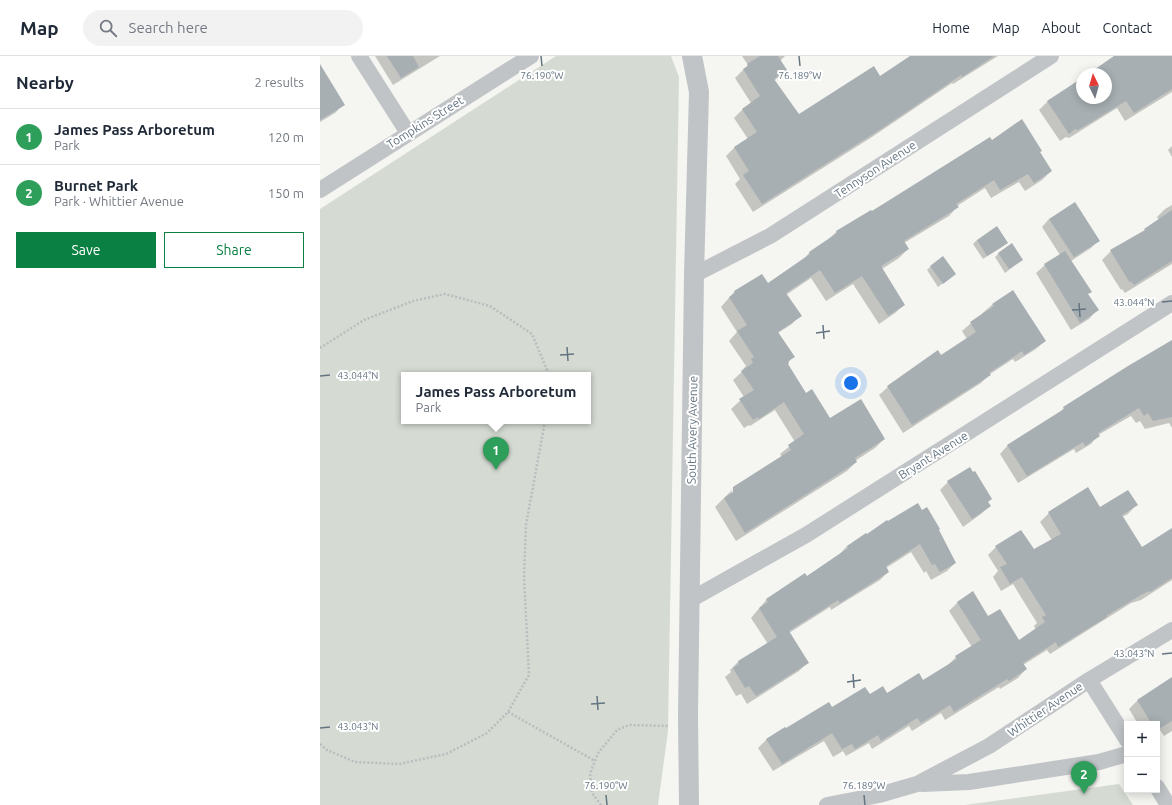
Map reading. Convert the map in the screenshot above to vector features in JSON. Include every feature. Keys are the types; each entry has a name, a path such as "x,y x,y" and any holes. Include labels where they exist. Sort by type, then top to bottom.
{"street":[{"path":"359,56 408,133"},
{"name":"Tompkins Street","path":"320,190 531,56"},
{"name":"South Avery Avenue","path":"689,805 694,275 699,92 692,56"},
{"path":"699,92 705,56"},
{"name":"Tennyson Avenue","path":"694,275 770,236 1051,56"},
{"name":"Bryant Avenue","path":"690,600 806,535 1172,303"},
{"name":"Whittier Avenue","path":"827,805 878,795 916,784 989,746 1089,680 1172,630"},
{"path":"1089,680 1124,735"},
{"name":"Whittier Avenue","path":"916,784 969,782 1099,762 1124,755"},
{"path":"1160,792 1168,805"}],"path":[{"path":"320,348 364,320 412,301 445,294 490,306 532,334 547,372"},
{"path":"320,744 327,750 355,762 399,764 446,754 487,733 508,712 529,675 524,577 526,525 544,424"},
{"path":"508,712 595,761"},
{"path":"601,805 592,793 590,774 598,753 618,730 629,725 689,727"}],"shaded area":[{"path":"556,56 671,56 679,77 668,731 658,805 320,805 320,209"},
{"path":"1119,784 1133,805 965,805"}],"building":[{"path":"387,56 413,56 419,67 401,78"},
{"path":"760,56 778,56 787,70 774,79 799,114 874,66 880,76 910,56 994,56 962,77 961,75 881,129 762,204 743,175 749,171 734,147 757,132 742,109 760,96 743,69 748,66 747,64"},
{"path":"1114,56 1172,56 1172,89 1134,113 1126,101 1078,130 1075,129 1069,134 1047,101 1076,82 1076,104 1112,104 1112,68 1097,68"},
{"path":"320,64 345,105 320,120"},
{"path":"1022,119 1042,151 1040,152 1052,171 1034,183 1028,174 1000,190 994,180 956,204 959,207 904,241 909,249 881,266 905,305 888,316 862,276 835,293 820,270 786,293 802,316 778,332 795,357 788,361 788,364 806,393 812,389 830,418 861,399 885,439 855,458 857,462 745,533 724,498 733,492 733,487 791,450 788,445 804,434 784,402 759,419 758,417 753,420 739,399 754,390 741,371 753,363 751,359 754,357 737,331 747,325 729,297 735,293 734,291 762,274 768,283 810,254 809,252 837,233 836,231 871,210 872,211 990,137 992,140"},
{"path":"1075,202 1100,241 1074,257 1049,219"},
{"path":"1172,210 1172,261 1134,285 1131,281 1130,283 1110,250 1145,230 1144,229"},
{"path":"997,226 1008,243 987,256 977,240"},
{"path":"1012,243 1023,260 1009,269 998,253"},
{"path":"1065,251 1092,292 1088,294 1099,310 1080,323 1044,264"},
{"path":"943,256 956,274 943,284 930,266"},
{"path":"1013,290 1046,341 1024,355 1022,351 989,373 991,375 912,425 887,386 938,350 941,355 976,332 970,322 994,306 992,304"},
{"path":"1172,340 1172,417 1153,421 1148,413 1144,416 1139,408 1098,433 1100,436 1085,446 1083,442 1027,476 1007,445 1064,409 1063,407"},
{"path":"970,467 973,472 975,471 992,499 988,502 991,506 972,519 947,481"},
{"path":"1088,487 1100,507 1128,490 1138,505 1122,515 1142,547 1172,528 1172,578 1106,616 1107,617 1058,647 1056,642 1023,663 1027,669 1009,681 1007,679 954,712 950,705 921,723 917,718 881,741 878,735 855,749 852,744 842,749 832,733 782,764 766,739 785,727 786,728 829,702 832,707 865,687 870,694 883,686 887,693 919,673 923,680 957,659 955,656 981,640 957,602 973,591 988,616 1000,609 1019,640 1045,622 1042,617 1046,615 1022,577 1010,584 1000,567 1007,564 995,546 1021,530 1034,549 1061,534 1048,512"},
{"path":"918,503 922,510 927,507 940,529 939,530 956,563 940,572 935,564 932,565 920,544 886,566 889,572 840,603 838,600 789,631 809,663 756,696 749,686 745,688 733,668 739,664 738,661 777,637 759,608 768,602 766,599 805,573 807,576 848,548 847,546 866,533 867,534 887,520 888,521"},
{"path":"1172,677 1172,721 1160,728 1160,721 1150,721 1137,700"}],"place":[{"name":"James Pass Arboretum","path":"496,470"},
{"name":"Burnet Park","path":"1084,794"}]}
